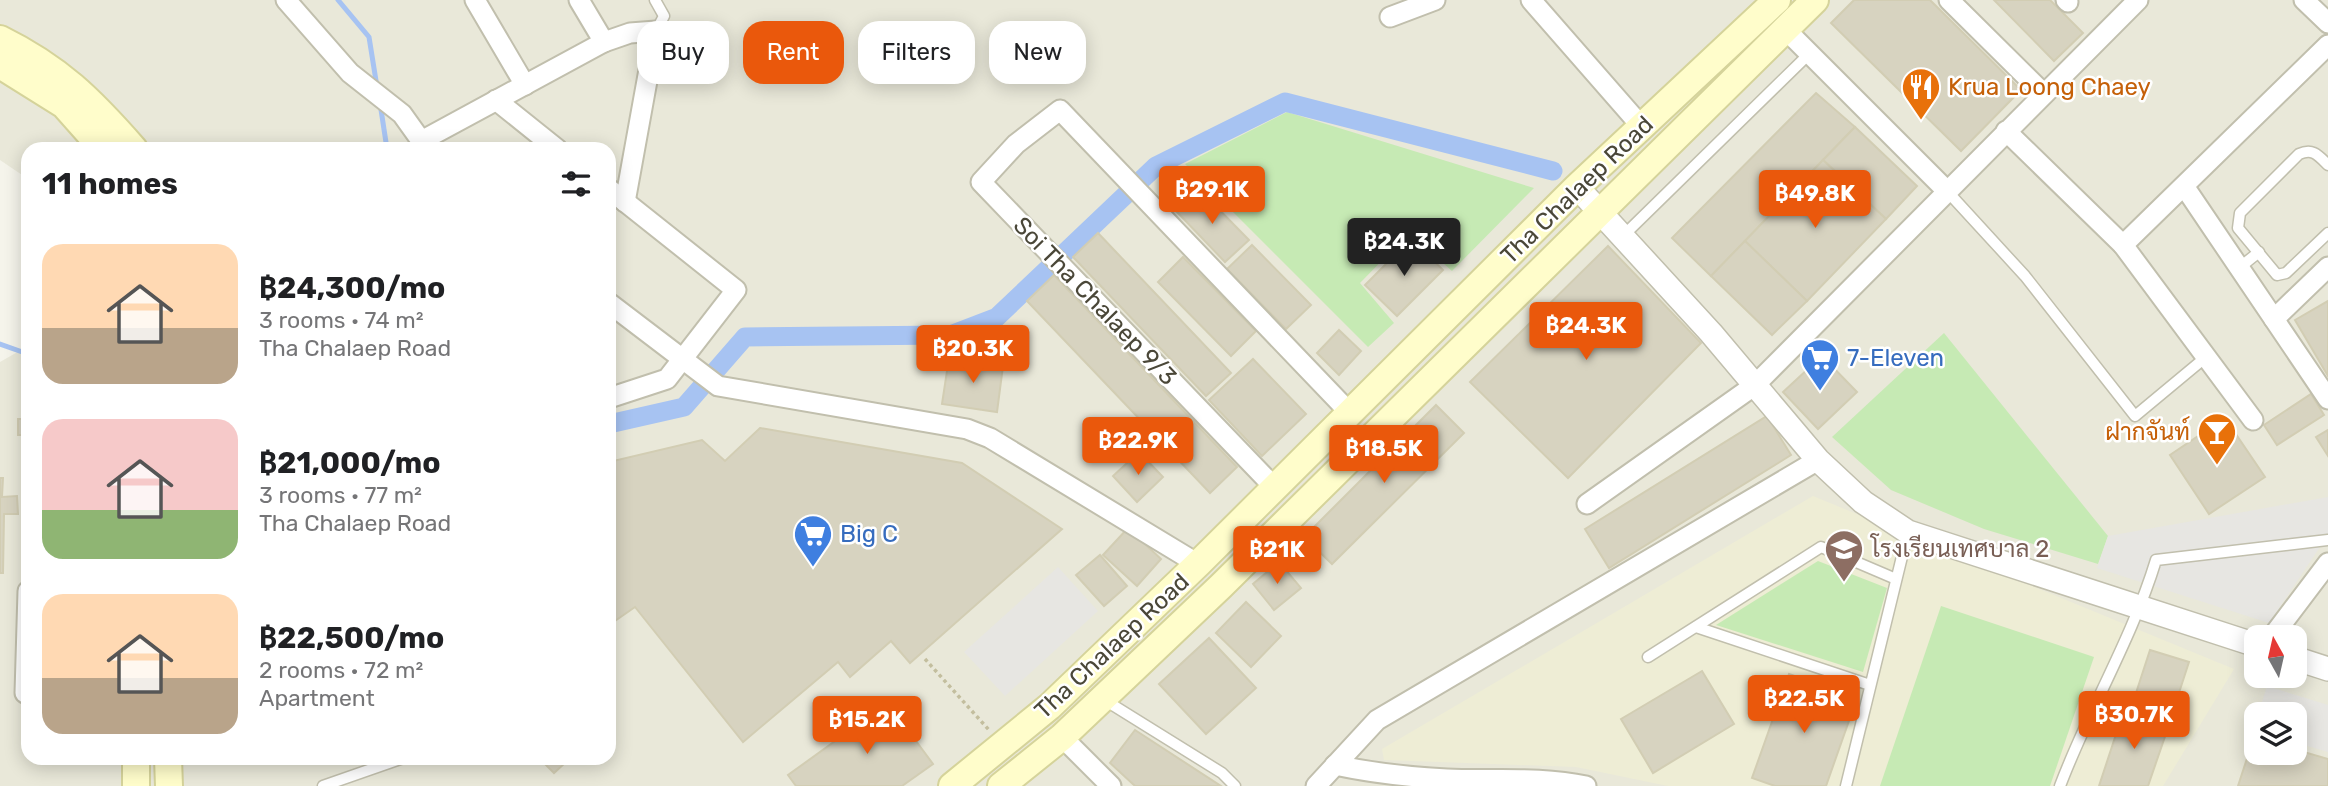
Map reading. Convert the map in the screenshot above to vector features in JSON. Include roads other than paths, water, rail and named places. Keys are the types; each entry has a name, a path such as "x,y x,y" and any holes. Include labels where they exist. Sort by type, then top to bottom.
{"main road":[{"name":"Tha Chalaep Road","path":"951,786 1049,707 1198,564 1577,187 1777,0"},
{"name":"Tha Chalaep Road","path":"1001,786 1062,737 1221,586 1815,0"},
{"path":"0,39 39,58 89,98 128,142"},
{"path":"0,65 64,104 97,142"},
{"path":"1198,564 1221,586"},
{"path":"136,765 136,786"},
{"path":"168,765 169,786"}],"street":[{"path":"286,0 350,73 402,114 423,142"},
{"path":"475,0 525,85"},
{"path":"579,0 604,42"},
{"path":"1390,17 1435,0"},
{"path":"1531,0 1642,127"},
{"path":"1949,0 2043,94"},
{"path":"1587,504 1755,385 2138,0"},
{"path":"2304,0 2328,23"},
{"path":"1785,29 1947,191"},
{"path":"428,142 496,100 604,42 637,33"},
{"path":"2123,245 2328,45"},
{"path":"616,396 667,379 690,367 736,290 617,196 643,84"},
{"path":"496,100 549,142"},
{"name":"Soi Tha Chalaep 9/3","path":"1275,488 981,182 1016,144 1060,110 1350,413"},
{"path":"2006,131 2123,245 2253,420"},
{"path":"2184,186 2328,399"},
{"path":"1577,187 1755,385 1818,460 1864,502 1908,532 2244,641"},
{"path":"2274,319 2328,267"},
{"path":"616,309 718,386 967,429 990,438 1198,564"},
{"path":"1316,786 1377,720 1818,460"},
{"path":"2281,625 2328,563"},
{"path":"2307,662 2328,669"},
{"path":"1062,737 1111,786"},
{"path":"1335,765 1374,774 1447,779 1559,780 1586,786"}],"lane":[{"path":"655,0 664,16 661,21"},
{"path":"1622,236 1810,53"},
{"path":"2328,165 2316,153 2310,151 2299,154 2240,213 2238,228 2277,275 2281,275 2328,233"},
{"path":"1947,191 2025,276 2135,416 2206,357"},
{"path":"2239,268 2259,252"},
{"path":"1846,786 1908,532"},
{"path":"2060,786 2074,748 2141,610 2156,560 2328,540"},
{"path":"1648,657 1821,547 1896,579"},
{"path":"1696,627 1870,685"},
{"path":"1102,698 1222,773 1235,786"},
{"path":"323,786 383,765"}],"waterway":[{"path":"338,0 369,37 377,87"},
{"path":"616,422 684,407 745,337 950,335 997,317 1156,166 1285,102 1553,171"},
{"path":"380,103 386,142"},
{"path":"0,344 21,352"}],"place":[{"name":"Krua Loong Chaey","path":"1921,121"},
{"name":"7-Eleven","path":"1820,392"},
{"name":"ฝากจันท์","path":"2217,466"},
{"name":"Big C","path":"813,568"},
{"name":"โรงเรียนเทศบาล 2","path":"1844,583"}]}
